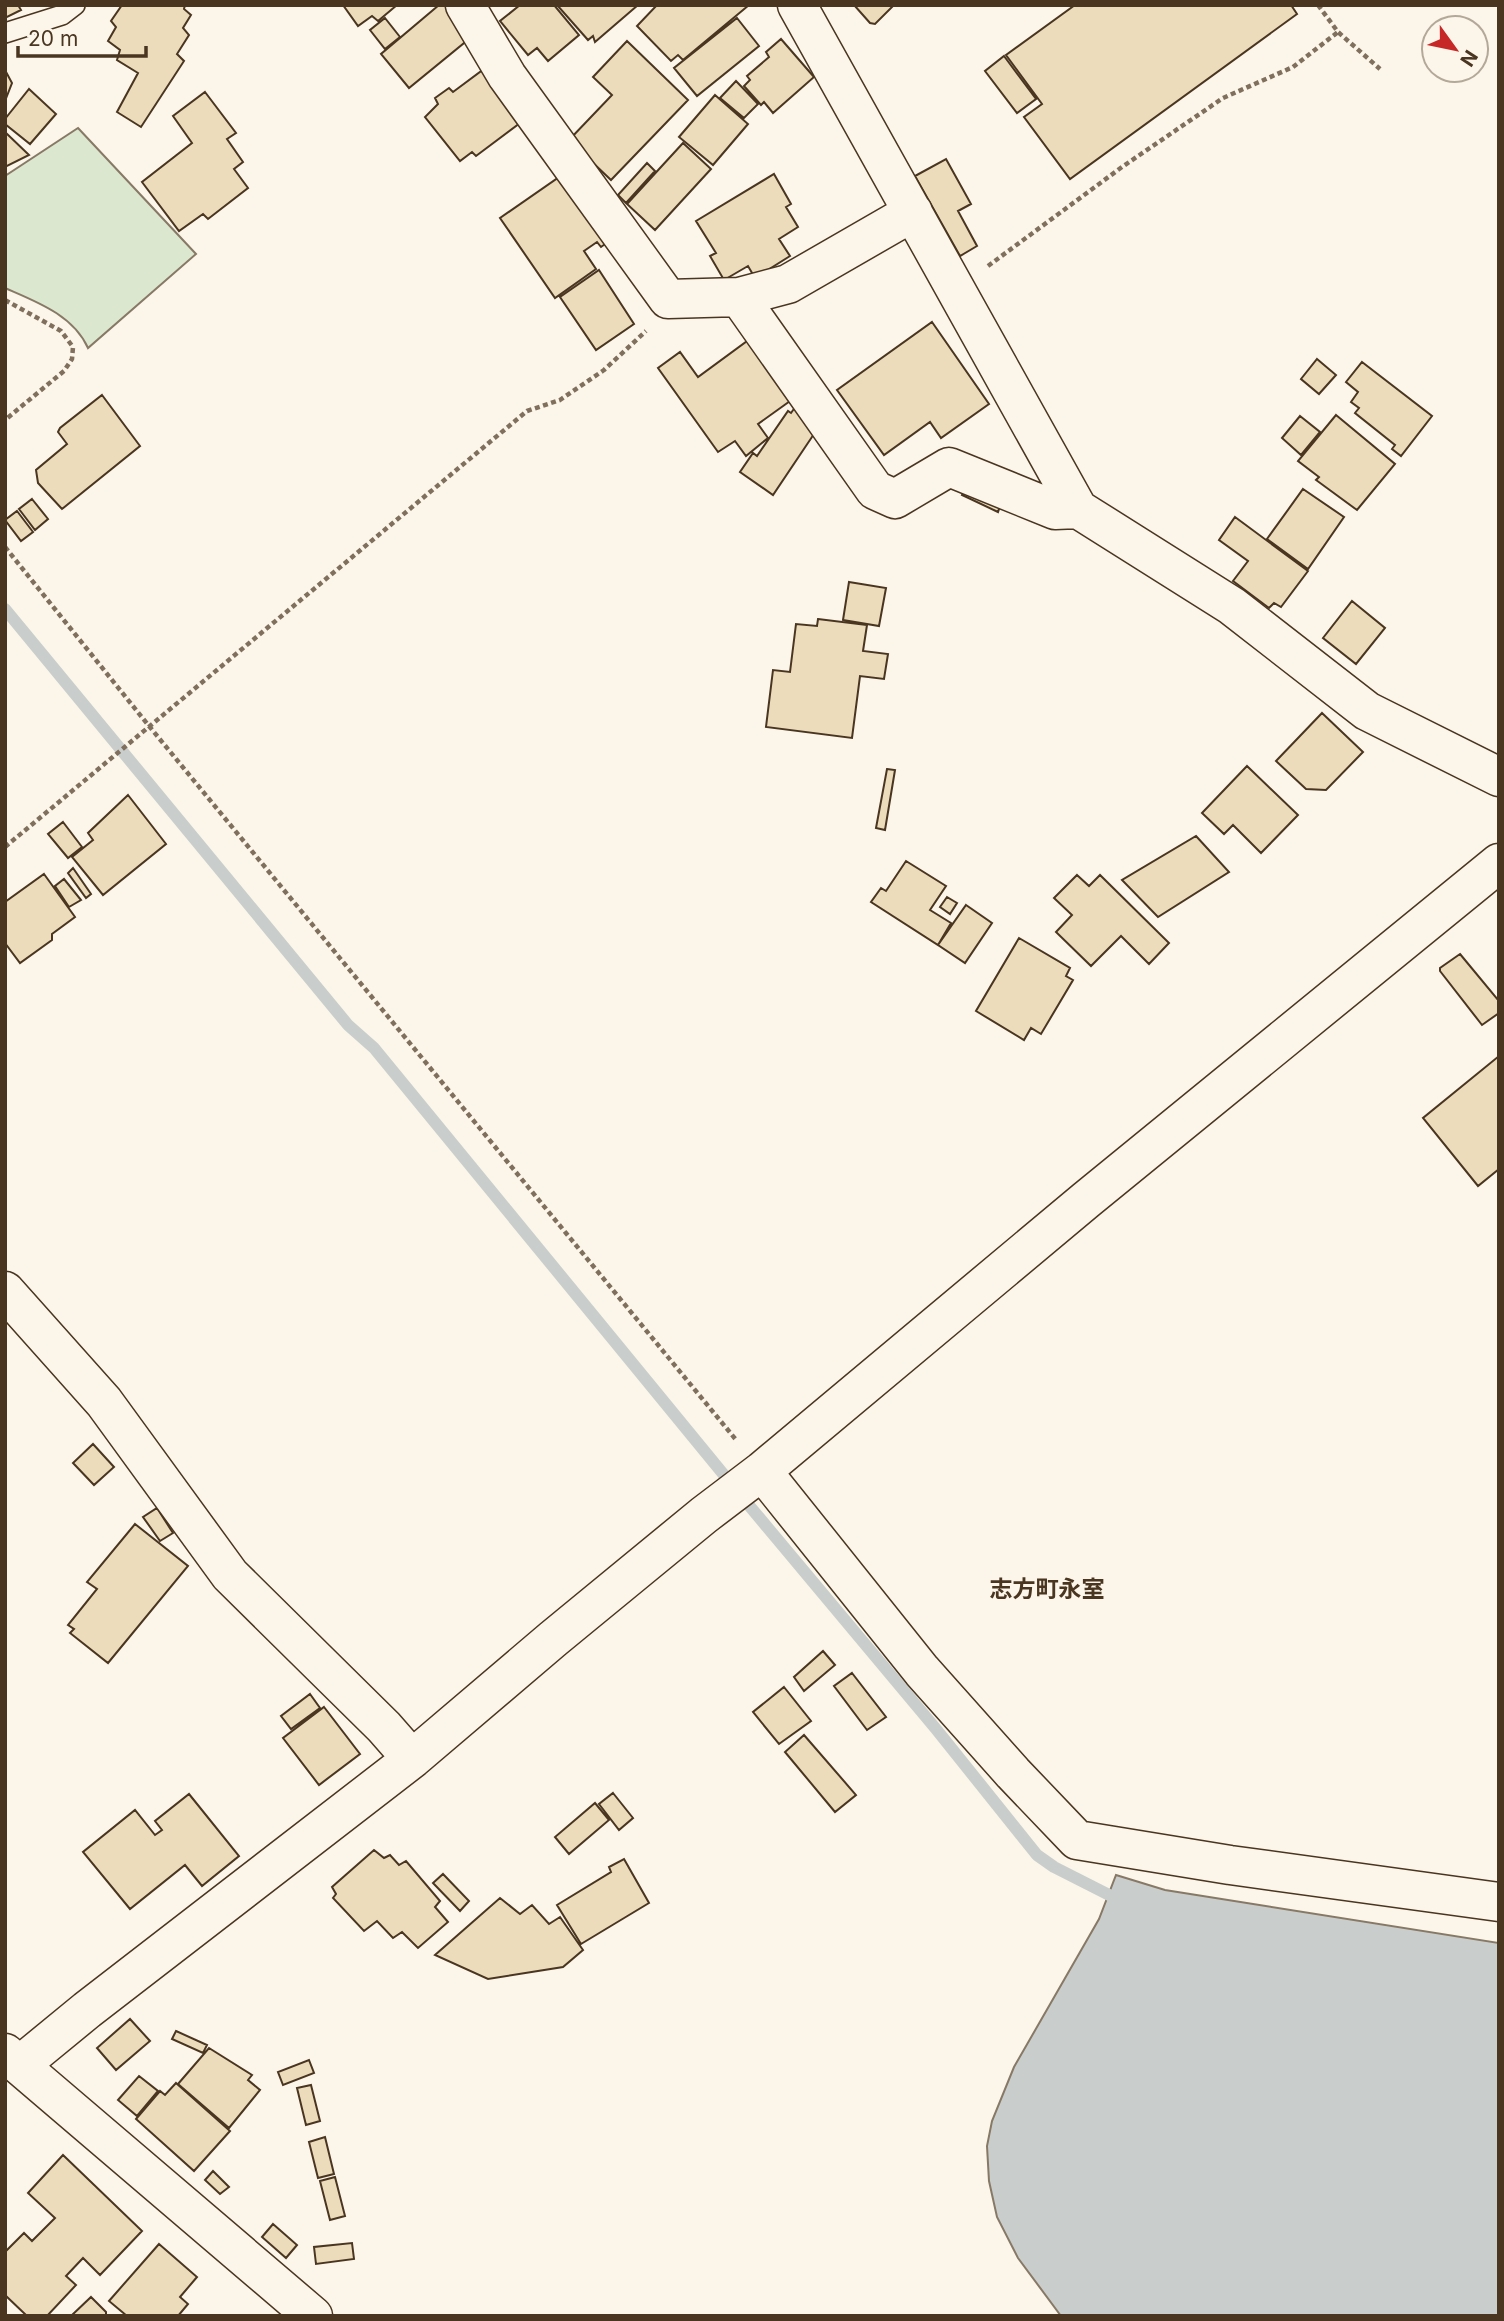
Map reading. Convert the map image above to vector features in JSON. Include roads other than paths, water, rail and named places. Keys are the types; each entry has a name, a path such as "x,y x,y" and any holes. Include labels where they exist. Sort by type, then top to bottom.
{"street":[{"path":"465,5 507,76 668,299 740,297 788,284 913,212"},
{"path":"797,5 1078,509 1232,606 1367,711 1499,777"},
{"path":"740,297 875,489 895,499 949,467 1055,510 1078,509"},
{"path":"313,2316 13,2059 87,2010 412,1759 564,1630 762,1471 1086,1200 1499,863"},
{"path":"5,1291 104,1402 230,1575 384,1727 412,1759"},
{"path":"762,1471 922,1671 1077,1840 1230,1865 1499,1902"}],"lane":[{"path":"5,33 62,15 75,5"}],"waterway":[{"path":"5,609 348,1025 374,1048 1037,1855 1054,1867 1121,1901"}],"district":[{"name":"志方町永室","path":"1047,1589"}]}
